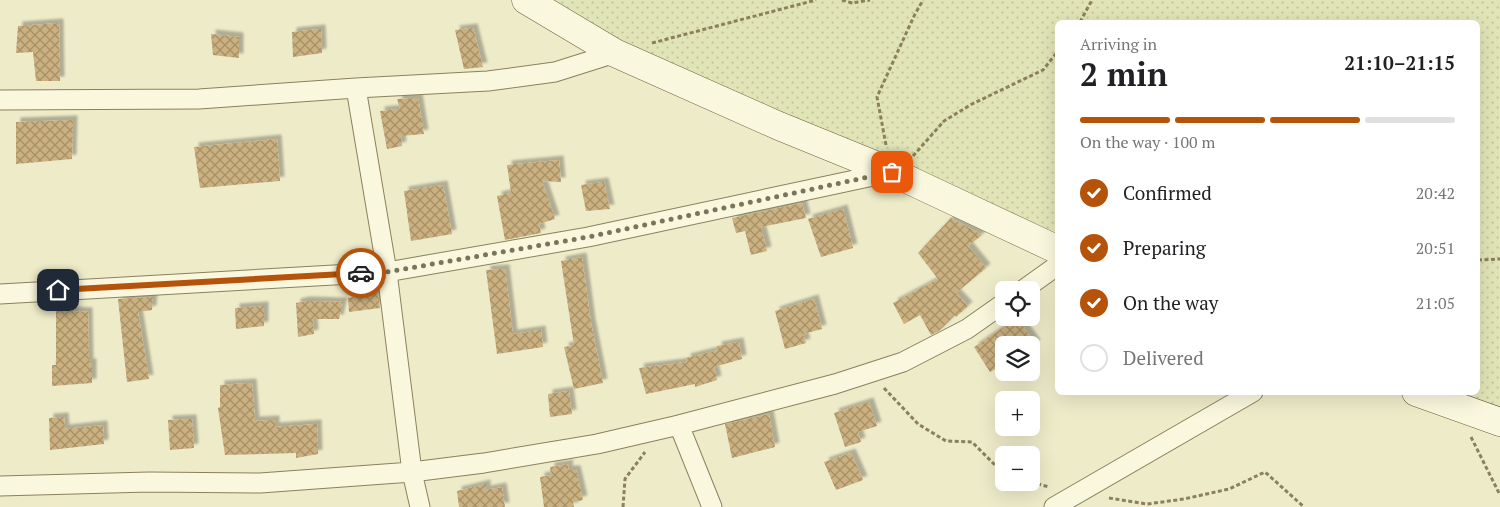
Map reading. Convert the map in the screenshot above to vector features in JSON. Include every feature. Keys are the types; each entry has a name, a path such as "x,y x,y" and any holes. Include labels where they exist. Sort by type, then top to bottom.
{"street":[{"path":"526,0 615,53 779,126 898,175 1055,249"},
{"path":"0,100 200,98 488,82 555,72 615,53"},
{"path":"356,88 387,272 412,472 420,507"},
{"path":"0,294 387,272 588,237 898,175"},
{"path":"1035,281 1055,267"},
{"path":"0,486 149,482 260,483 412,472 484,463 597,444 679,425 835,384 904,362 967,329 995,309"},
{"path":"1054,507 1248,395"},
{"path":"1424,395 1500,422"},
{"path":"679,425 712,507"}],"path":[{"path":"615,53 816,0"},
{"path":"842,0 852,3 870,0"},
{"path":"898,175 876,97 923,0"},
{"path":"1081,20 1092,0"},
{"path":"898,175 944,121 972,104 1043,70 1055,55"},
{"path":"1480,260 1500,259"},
{"path":"873,372 884,388 918,424 946,441 972,442 995,465"},
{"path":"1456,407 1500,494"},
{"path":"623,507 625,480 650,446"},
{"path":"1075,495 1112,498 1147,504 1184,499 1230,489 1265,472 1304,507"}],"green space":[{"path":"537,0 1500,0 1500,412 1451,395 1480,395 1480,20 1055,20 1055,232 553,12"}],"building":[{"path":"59,23 60,81 36,81 33,52 16,53 18,26"},
{"path":"473,28 483,67 464,69 455,30"},
{"path":"321,29 322,53 293,57 292,32"},
{"path":"211,34 239,37 239,58 213,55"},
{"path":"418,98 424,134 401,136 402,146 387,149 380,111 400,109 397,99"},
{"path":"73,120 72,159 16,164 16,122"},
{"path":"277,139 280,181 200,188 194,147"},
{"path":"559,160 561,182 542,181 555,219 539,224 541,233 505,240 497,196 511,193 507,165"},
{"path":"604,182 610,209 586,211 581,185"},
{"path":"443,185 452,234 411,241 404,191"},
{"path":"802,203 806,218 761,227 767,251 751,255 745,231 736,233 732,218"},
{"path":"843,209 853,248 821,257 808,219"},
{"path":"951,218 982,235 968,246 986,268 956,293 968,306 956,317 955,315 939,331 931,335 920,315 904,324 893,303 938,279 918,253"},
{"path":"582,257 591,323 603,383 574,389 564,347 574,345 561,261"},
{"path":"505,269 513,334 541,330 543,347 497,354 486,270"},
{"path":"378,293 380,308 349,312 348,298"},
{"path":"153,297 152,310 138,312 149,379 127,382 118,299"},
{"path":"814,299 822,329 803,334 806,343 785,349 775,311"},
{"path":"305,301 343,302 339,319 313,319 314,334 298,337 296,303"},
{"path":"264,306 264,326 236,329 235,308"},
{"path":"56,310 88,312 89,363 92,363 92,383 52,386 52,365 56,365"},
{"path":"1005,326 1023,326 1030,336 995,336 995,369 990,372 974,347"},
{"path":"739,342 742,359 714,367 717,380 695,387 695,384 646,394 639,368 687,362 686,358 718,350 717,346"},
{"path":"252,383 255,421 275,420 275,427 317,424 318,454 296,458 296,453 225,455 218,408 220,407 220,385"},
{"path":"569,391 572,414 550,417 548,394"},
{"path":"869,402 877,426 858,432 861,442 845,447 834,413"},
{"path":"769,414 775,447 732,458 725,424"},
{"path":"64,417 65,429 103,425 104,444 50,450 49,418"},
{"path":"192,419 194,448 170,450 168,420"},
{"path":"851,453 863,480 836,490 824,462"},
{"path":"569,464 568,470 576,470 583,500 573,502 574,507 544,507 540,477 551,475 550,467"},
{"path":"486,484 486,490 502,487 505,507 459,507 457,491"}],"way so far":[{"path":"361,273 387,272 588,237 892,172"}],"route":[{"path":"58,290 361,273"}]}
